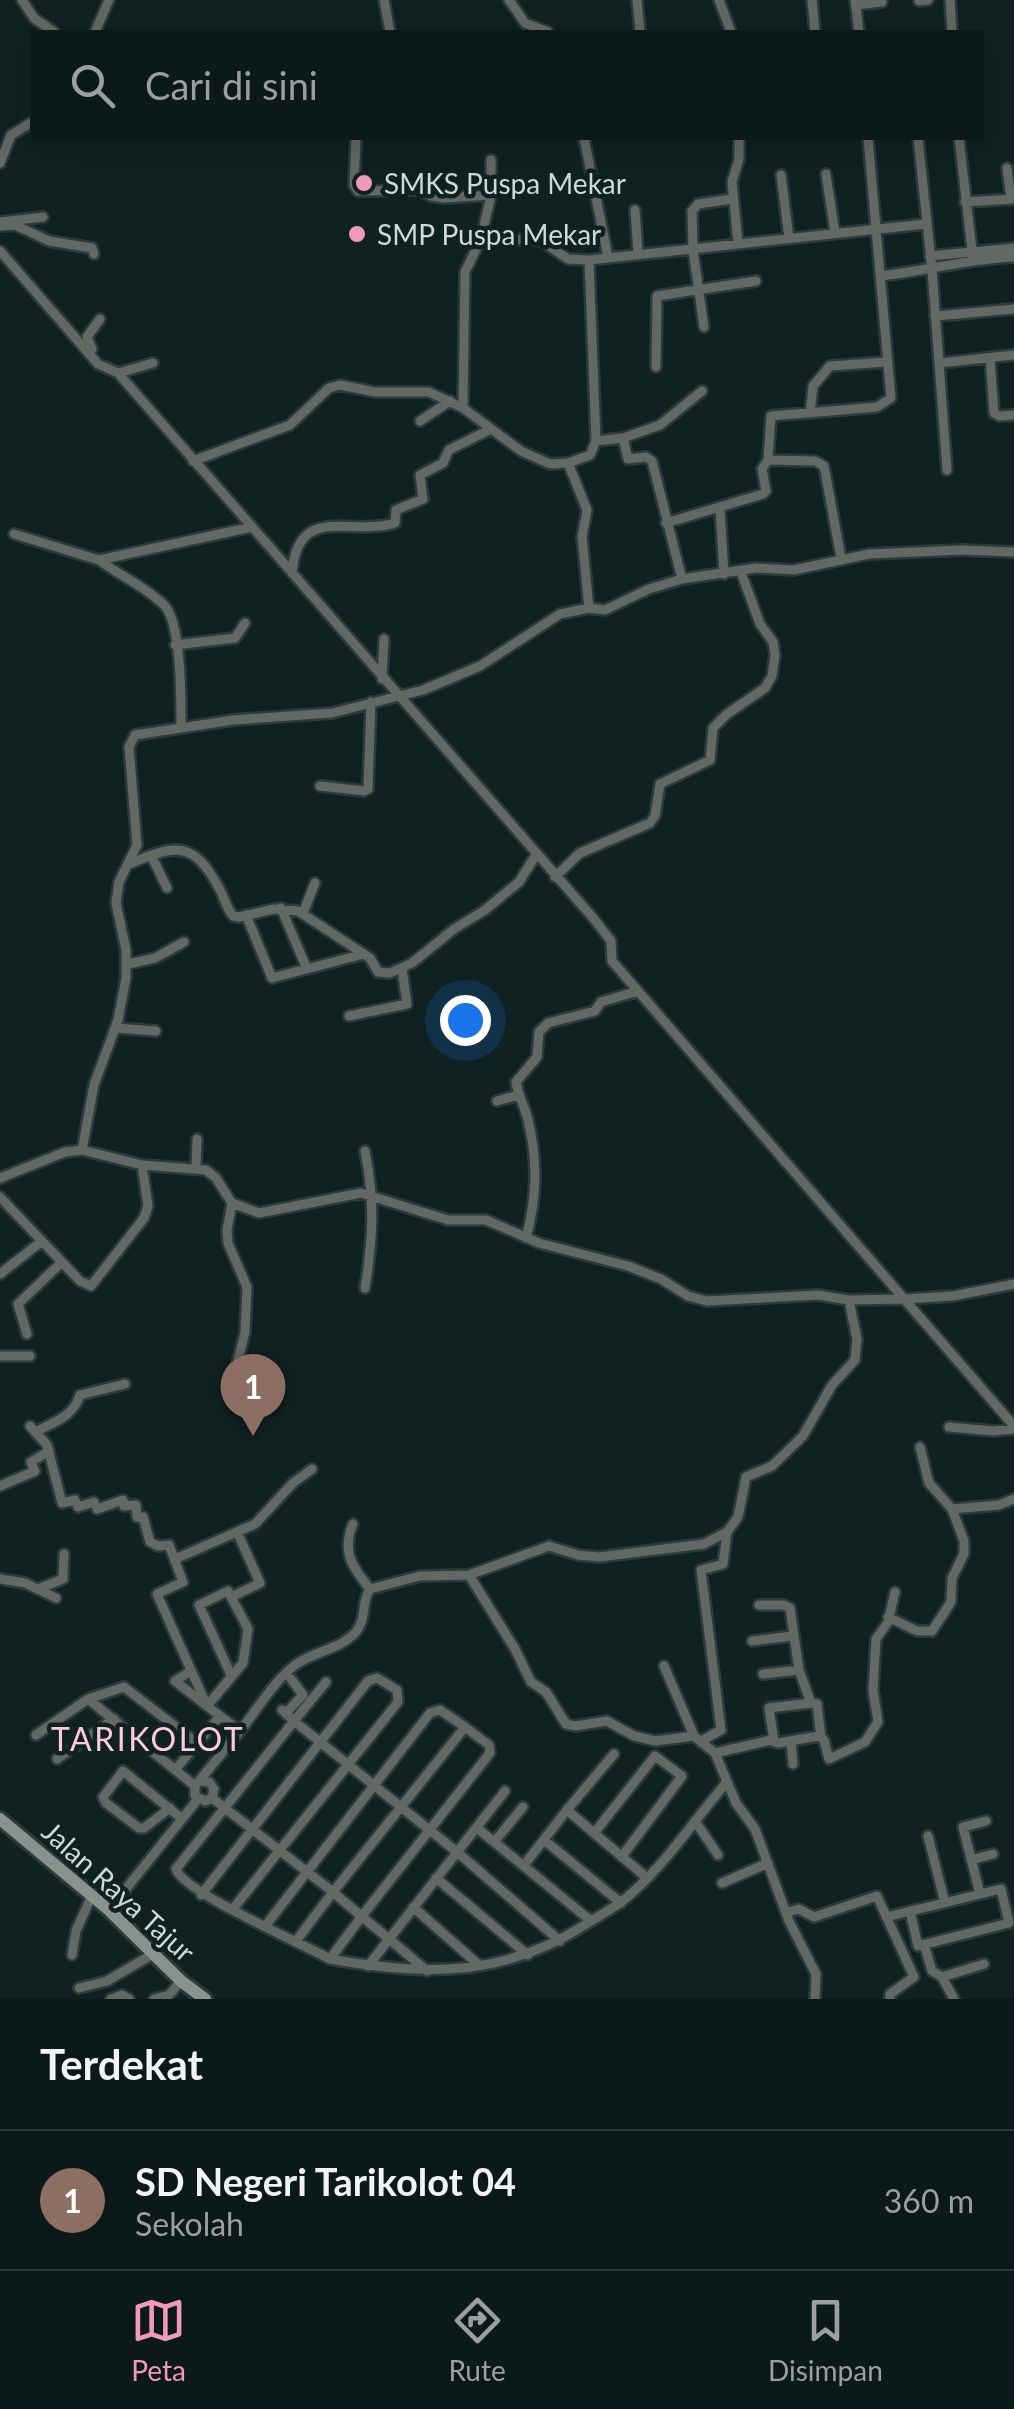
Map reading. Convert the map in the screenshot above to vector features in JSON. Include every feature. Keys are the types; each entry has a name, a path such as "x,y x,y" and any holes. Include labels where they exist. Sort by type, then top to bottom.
{"main road":[{"name":"Jalan Raya Tajur","path":"0,1819 110,1910 181,1981 205,1999"}],"street":[{"path":"22,0 34,18 51,30"},
{"path":"96,30 109,0"},
{"path":"384,0 390,30"},
{"path":"509,0 526,23 543,30"},
{"path":"637,0 640,30"},
{"path":"718,0 730,30"},
{"path":"812,0 815,30"},
{"path":"918,1 928,0"},
{"path":"950,0 952,30"},
{"path":"859,30 856,3 882,2"},
{"path":"0,163 4,138 30,123"},
{"path":"356,140 354,186 358,190 420,190 444,198 491,195"},
{"path":"584,140 608,257"},
{"path":"738,243 732,182 739,159 739,140"},
{"path":"666,522 720,509 766,490 762,469 768,460 771,416 883,406 891,398 868,140"},
{"path":"918,140 940,363 946,470"},
{"path":"960,140 973,255"},
{"path":"464,408 464,272 481,239 491,195 491,160"},
{"path":"966,202 1012,199 1007,168"},
{"path":"826,174 835,233"},
{"path":"781,176 789,238"},
{"path":"704,327 693,250 693,207 732,199"},
{"path":"634,210 638,254"},
{"path":"0,224 43,218"},
{"path":"0,224 18,226 49,242 92,248 94,254"},
{"path":"481,239 540,240 568,259 588,260 925,224"},
{"path":"880,276 932,270 973,255 1014,248"},
{"path":"0,251 98,364 114,371 153,363"},
{"path":"930,256 1014,258"},
{"path":"193,462 290,425 334,386 375,392 429,392 464,408 489,430 550,464 590,455 596,440 588,260"},
{"path":"656,367 656,296 756,281"},
{"path":"935,316 1014,310"},
{"path":"100,319 87,342 611,941 612,961 1014,1428"},
{"path":"940,363 1014,355"},
{"path":"990,358 994,413 1014,415"},
{"path":"810,413 813,386 830,366 886,362"},
{"path":"596,440 623,438 660,425 702,391"},
{"path":"420,420 450,401"},
{"path":"292,573 293,561 307,532 320,526 371,529 395,523 396,510 423,500 419,478 422,472 443,463 449,450 489,430"},
{"path":"623,438 628,459 646,457 652,461 682,579"},
{"path":"768,460 815,460 824,466 841,558"},
{"path":"568,463 587,510 582,537 589,608"},
{"path":"720,509 724,574"},
{"path":"99,560 252,527"},
{"path":"14,534 99,560 164,605 172,617 181,728"},
{"path":"82,1150 94,1085 116,1028 128,964 116,903 118,882 136,845 130,742 138,734 233,720 332,713 396,696 459,676 502,654 560,614 614,607 649,589 682,579 756,568 794,570 841,558 962,550 1014,552"},
{"path":"555,876 580,853 650,823 655,816 660,784 710,760 713,728 764,688 772,676 775,649 760,624 741,572"},
{"path":"175,645 235,638 245,623"},
{"path":"382,679 384,640"},
{"path":"320,786 368,789 371,702"},
{"path":"129,864 179,848 196,856 220,890 230,914 239,917 281,908 303,913 364,954 380,973 402,968 495,903 519,882 536,855"},
{"path":"151,855 166,888"},
{"path":"303,913 315,883"},
{"path":"281,908 306,969"},
{"path":"246,915 270,976 276,979 364,954"},
{"path":"128,964 156,958 184,942"},
{"path":"349,1016 407,1004 402,968"},
{"path":"526,1238 536,1197 536,1167 527,1114 516,1082 537,1056 538,1032 548,1024 592,1012 601,1002 638,991"},
{"path":"116,1028 156,1031"},
{"path":"497,1101 518,1095"},
{"path":"196,1168 197,1138"},
{"path":"0,1178 64,1152 82,1150 142,1164 196,1168 216,1178 232,1203 258,1213 349,1195 374,1196 448,1220 486,1220 526,1238 628,1266 661,1279 688,1296 707,1300 818,1295 849,1300 953,1296 1014,1284"},
{"path":"365,1152 374,1196 365,1288"},
{"path":"0,1197 88,1286 144,1218 148,1206 142,1164"},
{"path":"232,1203 228,1243 247,1287 245,1332 235,1372"},
{"path":"0,1274 42,1241"},
{"path":"27,1334 18,1304 62,1262"},
{"path":"212,1798 198,1799 194,1793 199,1783 296,1664 343,1644 356,1632 370,1589 420,1576 469,1576 550,1546 578,1555 606,1556 696,1547 726,1532 738,1516 746,1477 781,1459 803,1436 832,1385 854,1360 857,1338 849,1300"},
{"path":"0,1356 30,1356"},
{"path":"125,1384 80,1395 75,1409 66,1416 32,1429 49,1451 62,1504 75,1500 78,1506 94,1502 98,1509 123,1500 124,1506 136,1504 148,1539 153,1545 169,1545 182,1582 157,1594 207,1706"},
{"path":"949,1427 993,1431 1014,1428"},
{"path":"888,1617 927,1633 932,1631 946,1614 955,1568 965,1550 952,1509 929,1483 920,1447"},
{"path":"0,1486 35,1471 31,1462 49,1451"},
{"path":"176,1559 238,1534 264,1517 312,1469"},
{"path":"952,1509 999,1505 1014,1499"},
{"path":"353,1524 347,1551 356,1572 370,1589"},
{"path":"469,1576 531,1682 546,1692 566,1724 607,1721 634,1736 655,1741 699,1738 721,1730 701,1570 723,1564 726,1532"},
{"path":"231,1597 260,1583 238,1534"},
{"path":"38,1589 63,1579 64,1554"},
{"path":"0,1579 25,1583 56,1598"},
{"path":"207,1706 231,1676 242,1662 248,1629 228,1591 200,1605 231,1676"},
{"path":"774,1741 769,1708 812,1703 817,1704 821,1738 829,1759 866,1742 878,1722 873,1690 876,1640 888,1617 894,1592"},
{"path":"759,1605 790,1608 799,1670 812,1703"},
{"path":"752,1641 792,1636"},
{"path":"664,1666 699,1738 715,1753 755,1830 789,1920 816,1974 815,1999"},
{"path":"762,1674 799,1670"},
{"path":"191,1671 174,1681 240,1731"},
{"path":"200,1894 368,1681 377,1678 397,1690 398,1702 232,1910"},
{"path":"290,1680 303,1694 176,1870 181,1880 200,1894 330,1958 428,1971 528,1956 621,1903 648,1878 727,1782"},
{"path":"287,1715 326,1682"},
{"path":"36,1735 88,1699 128,1688 197,1743"},
{"path":"88,1699 176,1769 199,1783 213,1786 212,1798"},
{"path":"266,1925 434,1710 492,1750 330,1958"},
{"path":"287,1715 458,1852 560,1940"},
{"path":"176,1769 220,1716"},
{"path":"57,1759 114,1719"},
{"path":"296,1940 465,1728"},
{"path":"715,1753 774,1741 821,1738"},
{"path":"791,1741 793,1764"},
{"path":"526,1864 614,1754"},
{"path":"595,1832 655,1756 682,1776 623,1855"},
{"path":"170,1808 142,1829 106,1804 103,1796 123,1771 170,1808 181,1818"},
{"path":"368,1966 504,1791"},
{"path":"212,1798 308,1871 428,1971"},
{"path":"110,1910 198,1799"},
{"path":"496,1841 522,1807"},
{"path":"567,1810 648,1878"},
{"path":"696,1821 718,1855"},
{"path":"980,1894 963,1827 986,1821"},
{"path":"477,1828 592,1920"},
{"path":"928,1836 945,1903"},
{"path":"544,1840 621,1903"},
{"path":"971,1860 993,1854"},
{"path":"722,1883 768,1863"},
{"path":"436,1878 528,1956"},
{"path":"886,1917 1001,1889 1012,1922 918,1946 910,1912"},
{"path":"72,1955 76,1931 92,1895"},
{"path":"788,1912 799,1909 814,1917 877,1896 914,1977 890,1994 890,1999"},
{"path":"413,1907 480,1966"},
{"path":"924,1944 932,1970 942,1977 954,1999"},
{"path":"90,1999 84,1987 107,1981 154,1954"},
{"path":"942,1977 984,1964"},
{"path":"154,1999 169,1994 181,1981"},
{"path":"111,1999 122,1995 129,1999"}],"place":[{"name":"SMKS Puspa Mekar","path":"364,183"},
{"name":"SMP Puspa Mekar","path":"357,234"},
{"name":"SD Negeri Tarikolot 04","path":"253,1436"}],"district":[{"name":"TARIKOLOT","path":"148,1738"}]}
